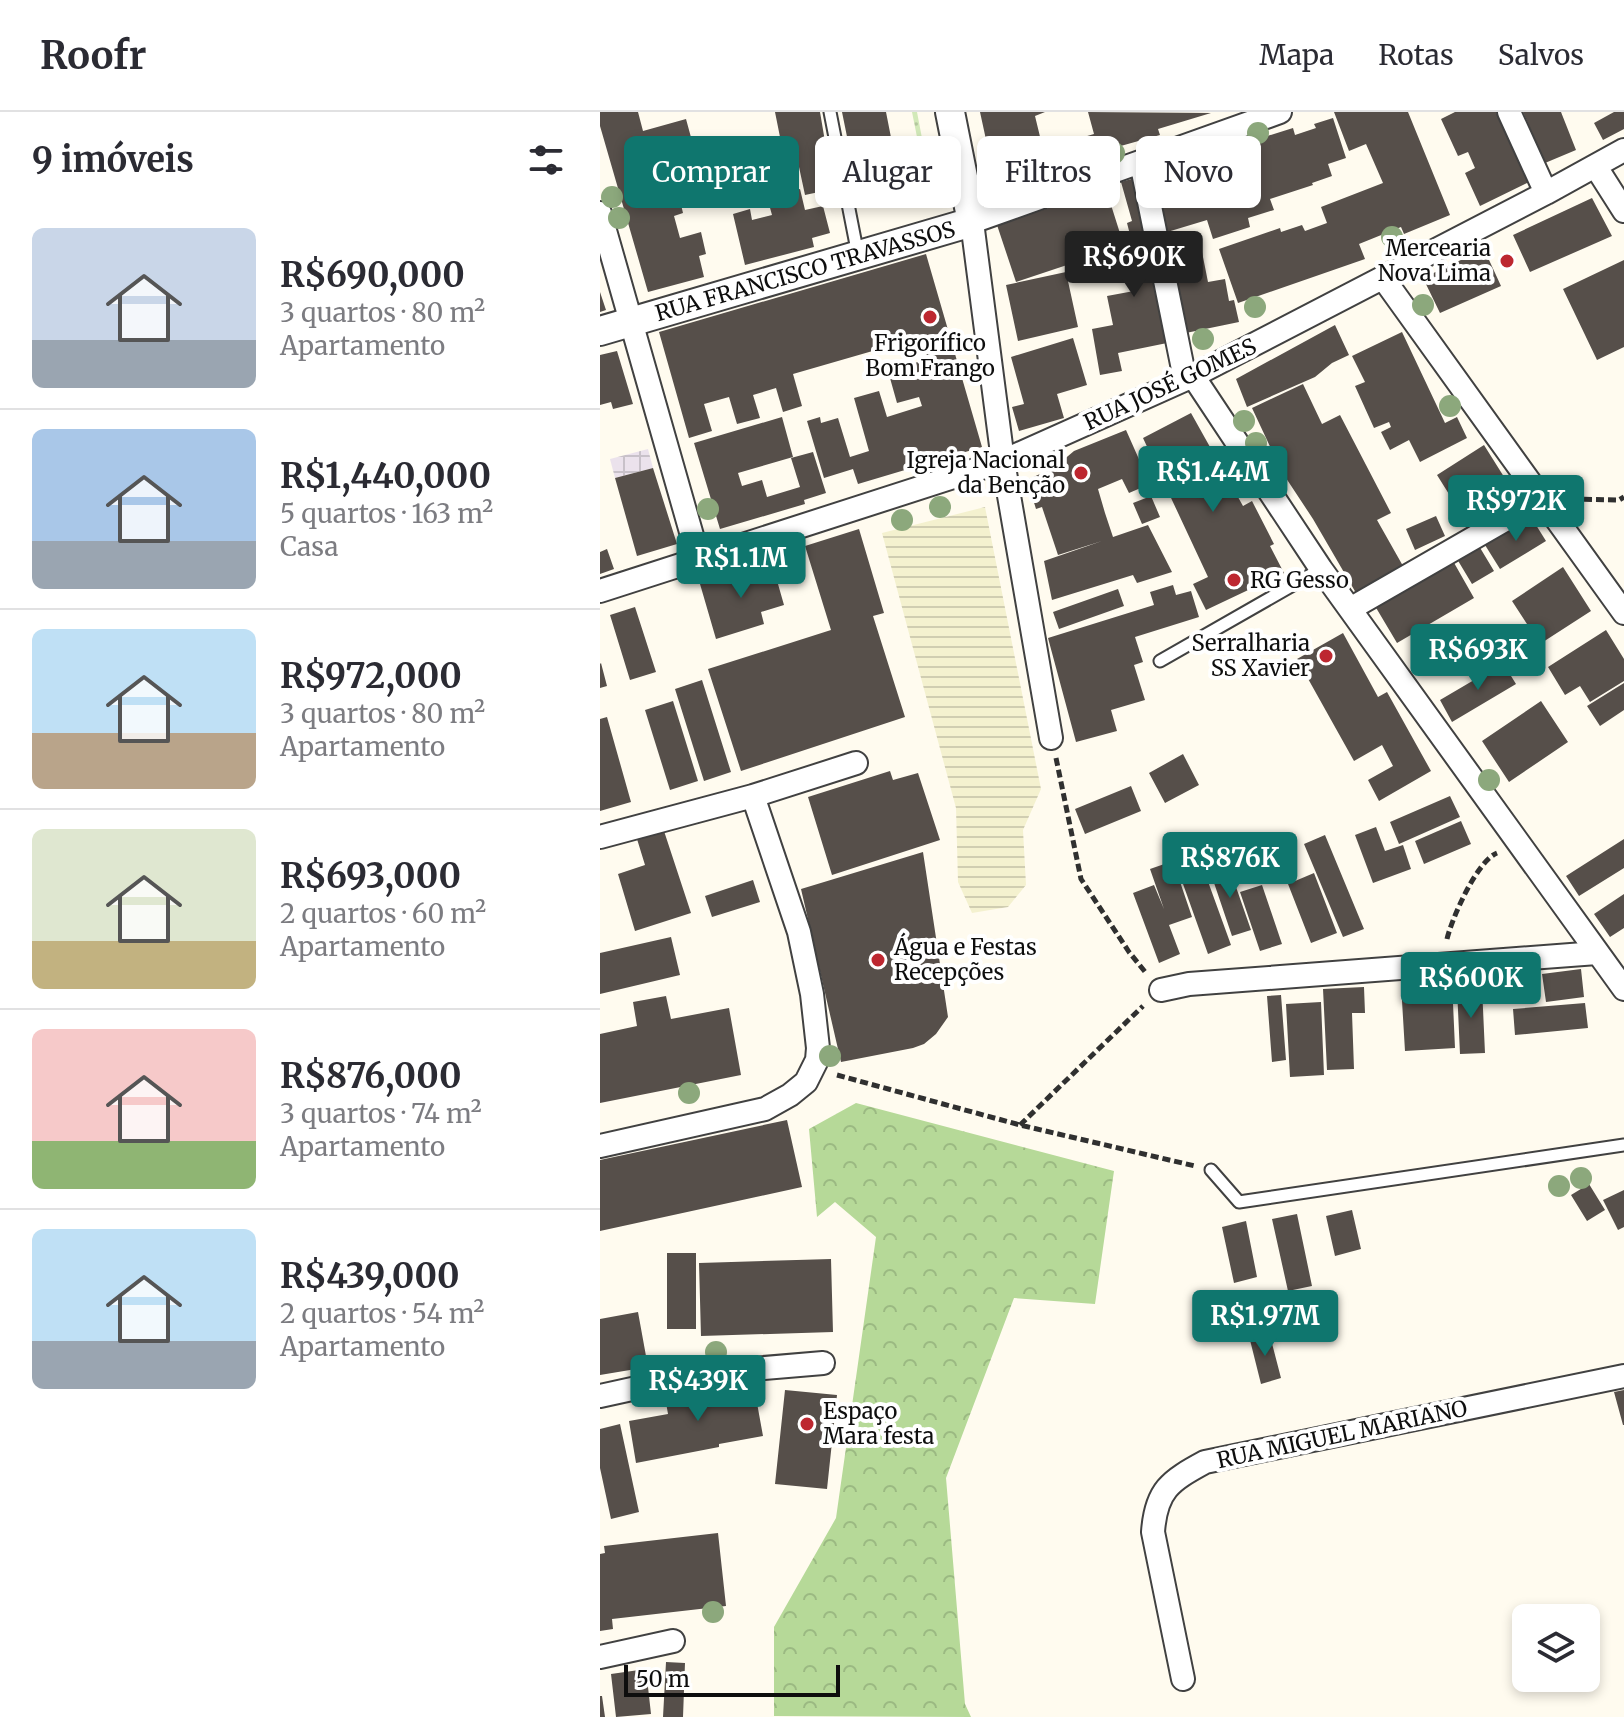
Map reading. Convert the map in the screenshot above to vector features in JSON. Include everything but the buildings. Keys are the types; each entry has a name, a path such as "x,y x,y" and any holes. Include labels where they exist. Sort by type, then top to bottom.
{"street":[{"path":"950,112 972,222 1003,461 1051,738"},
{"name":"RUA FRANCISCO TRAVASSOS","path":"1213,136 1280,112"},
{"path":"1509,112 1546,193"},
{"name":"RUA JOSÉ GOMES","path":"600,591 1003,461 1189,378 1624,150"},
{"name":"RUA FRANCISCO TRAVASSOS","path":"600,331 972,222 1136,164"},
{"path":"1596,167 1624,211"},
{"path":"1151,208 1189,378 1321,569 1624,989"},
{"path":"600,213 699,560"},
{"path":"1383,278 1624,613"},
{"path":"1350,609 1543,498"},
{"path":"600,837 753,796 856,763"},
{"path":"600,1146 765,1109 806,1082 817,1060 812,994 802,948 753,796"},
{"path":"1161,990 1189,984 1597,953"},
{"path":"600,1396 705,1373 823,1363"},
{"name":"RUA MIGUEL MARIANO","path":"1183,1679 1153,1532 1155,1511 1163,1494 1179,1476 1205,1462 1624,1376"},
{"path":"600,1657 673,1641"}],"lane":[{"path":"830,112 858,255"},
{"path":"1160,661 1321,569"},
{"path":"1211,1170 1239,1202 1624,1145"}],"path":[{"path":"1543,498 1619,500 1624,497"},
{"path":"1020,1125 1161,990 1129,952 1081,879 1051,738"},
{"path":"1442,964 1449,930 1467,890 1490,856 1519,844"},
{"path":"813,1068 1020,1125 1211,1170"}],"shaded area":[{"path":"648,449 653,468 615,478 610,459"},
{"path":"985,507 1041,789 1023,830 1026,885 1008,907 972,913 958,882 956,808 882,533"}],"green space":[{"path":"912,112 917,112 922,136 917,136"},
{"path":"856,1103 1114,1171 1095,1304 1014,1298 946,1478 965,1704 971,1717 774,1716 774,1627 836,1518 876,1237 835,1202 817,1217 809,1129"}],"place":[{"name":"Mercearia Nova Lima","path":"1507,261"},
{"name":"Frigorífico Bom Frango","path":"930,317"},
{"name":"Igreja Nacional da Benção","path":"1081,473"},
{"name":"RG Gesso","path":"1234,580"},
{"name":"Serralharia SS Xavier","path":"1326,656"},
{"name":"Água e Festas Recepções","path":"878,960"},
{"name":"Espaço Mara festa","path":"807,1424"}]}
